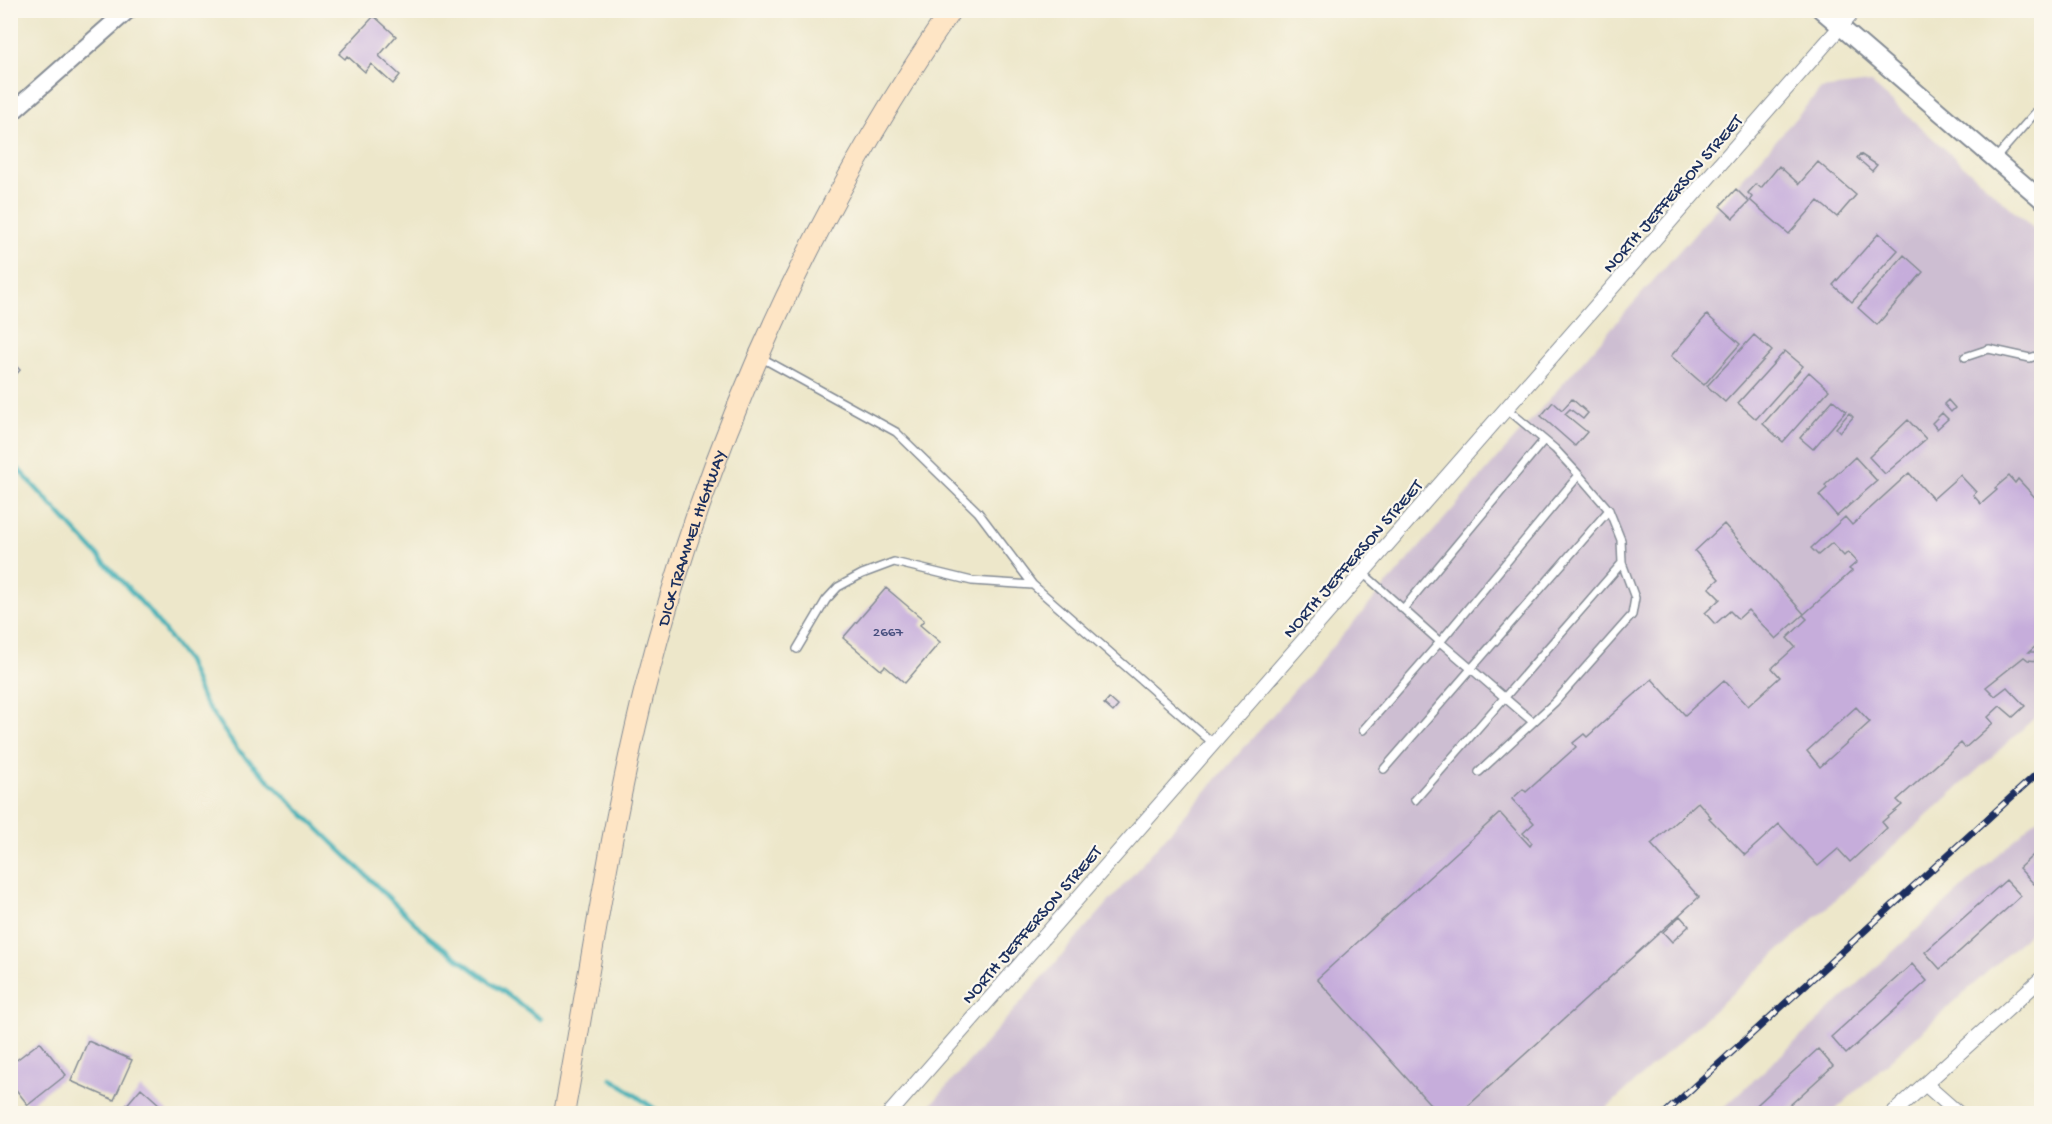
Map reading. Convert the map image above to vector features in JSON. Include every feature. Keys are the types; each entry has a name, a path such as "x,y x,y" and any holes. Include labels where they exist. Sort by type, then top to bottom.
{"main road":[{"name":"DICK TRAMMEL HIGHWAY","path":"564,1113 626,774 645,689 694,522 758,355 832,204 880,120 951,10"}],"street":[{"path":"10,114 128,10"},
{"path":"1821,10 2042,200"},
{"name":"NORTH JEFFERSON STREET","path":"889,1113 1855,10"},
{"path":"1892,1113 2042,978"},
{"path":"1925,1084 1959,1113"}],"lane":[{"path":"1995,159 2042,105"},
{"path":"1965,357 1989,349 2030,357 2042,354"},
{"path":"758,355 896,432 978,512 1033,585 1213,743"},
{"path":"1479,772 1555,702 1632,615 1635,598 1622,563 1621,540 1609,510 1544,440 1507,409"},
{"path":"1403,609 1544,440"},
{"path":"1363,730 1579,476"},
{"path":"1384,769 1609,510"},
{"path":"797,649 826,600 838,587 862,573 894,562 972,581 1033,585"},
{"path":"1415,800 1622,563"},
{"path":"1363,573 1533,722"}],"shaded area":[{"path":"1871,83 2041,235 2041,712 1601,1113 923,1114 1821,89"},
{"path":"2041,815 2041,923 1832,1113 1717,1114"}],"building":[{"path":"374,16 396,36 379,56 400,75 393,84 371,64 365,72 347,56 345,59 339,54"},
{"path":"1860,154 1877,165 1872,171 1857,158"},
{"path":"1818,162 1856,195 1837,217 1818,201 1789,234 1750,200 1752,197 1748,193 1756,184 1761,188 1779,166 1799,184"},
{"path":"1736,189 1749,202 1733,218 1720,206"},
{"path":"1879,233 1898,250 1852,302 1833,285"},
{"path":"1904,255 1923,272 1877,325 1858,308"},
{"path":"1707,315 1740,344 1704,385 1671,356"},
{"path":"1754,335 1772,351 1725,402 1707,386"},
{"path":"1785,351 1803,366 1756,419 1738,403"},
{"path":"10,360 20,370 14,377 10,374"},
{"path":"1809,372 1829,390 1783,442 1763,424"},
{"path":"1572,399 1588,413 1583,419 1570,409 1565,414 1587,432 1575,446 1541,416 1553,402 1562,410"},
{"path":"1833,400 1846,411 1813,449 1800,438"},
{"path":"1948,400 1955,408 1951,412 1944,404"},
{"path":"1849,413 1853,417 1840,432 1836,428"},
{"path":"1942,413 1948,419 1937,429 1932,423"},
{"path":"1908,420 1926,439 1885,474 1869,457"},
{"path":"1855,457 1877,481 1837,516 1819,495 1827,488 1825,485"},
{"path":"1909,473 1933,499 1960,475 1976,492 1973,495 1981,504 2009,476 2015,483 2018,479 2042,505 2042,641 2029,652 2037,652 2037,661 2024,657 1986,687 1995,696 2007,687 2025,706 2013,717 2000,706 1988,717 1993,723 1965,748 1961,743 1897,800 1902,805 1882,822 1887,828 1850,862 1838,849 1818,866 1779,824 1745,855 1709,818 1711,817 1698,802 1651,844 1699,897 1459,1114 1439,1114 1317,979 1500,813 1530,846 1532,843 1523,833 1534,823 1512,799 1523,789 1526,792 1576,747 1573,743 1584,734 1587,737 1652,679 1685,715 1724,680 1748,706 1780,677 1772,668 1795,647 1787,638 1807,619 1803,615 1852,571 1849,569 1857,562 1848,552 1844,556 1832,543 1818,555 1811,548 1845,517 1852,525","holes":["1856,707 1870,722 1820,767 1807,751"]},
{"path":"1724,524 1804,614 1776,639 1748,610 1738,619 1730,611 1715,624 1705,613 1720,599 1709,588 1719,579 1695,551"},
{"path":"886,588 924,620 920,625 940,642 905,683 885,666 881,670 843,638"},
{"path":"1109,698 1118,706 1113,712 1104,704"},
{"path":"2042,847 2042,877 2034,884 2019,868"},
{"path":"2006,880 2021,896 1940,969 1925,952"},
{"path":"1680,916 1689,926 1672,942 1663,932"},
{"path":"1912,964 1927,981 1846,1054 1831,1037"},
{"path":"88,1041 132,1060 114,1100 71,1081"},
{"path":"40,1042 66,1075 28,1105 10,1082 10,1065"},
{"path":"1818,1049 1833,1066 1780,1114 1747,1114"},
{"path":"141,1088 170,1114 119,1114"}],"waterway":[{"path":"10,460 151,613 187,661 203,700 236,748 428,936 540,1019"},
{"path":"611,1078 662,1114"}],"railway":[{"path":"1664,1114 2042,769"}]}
